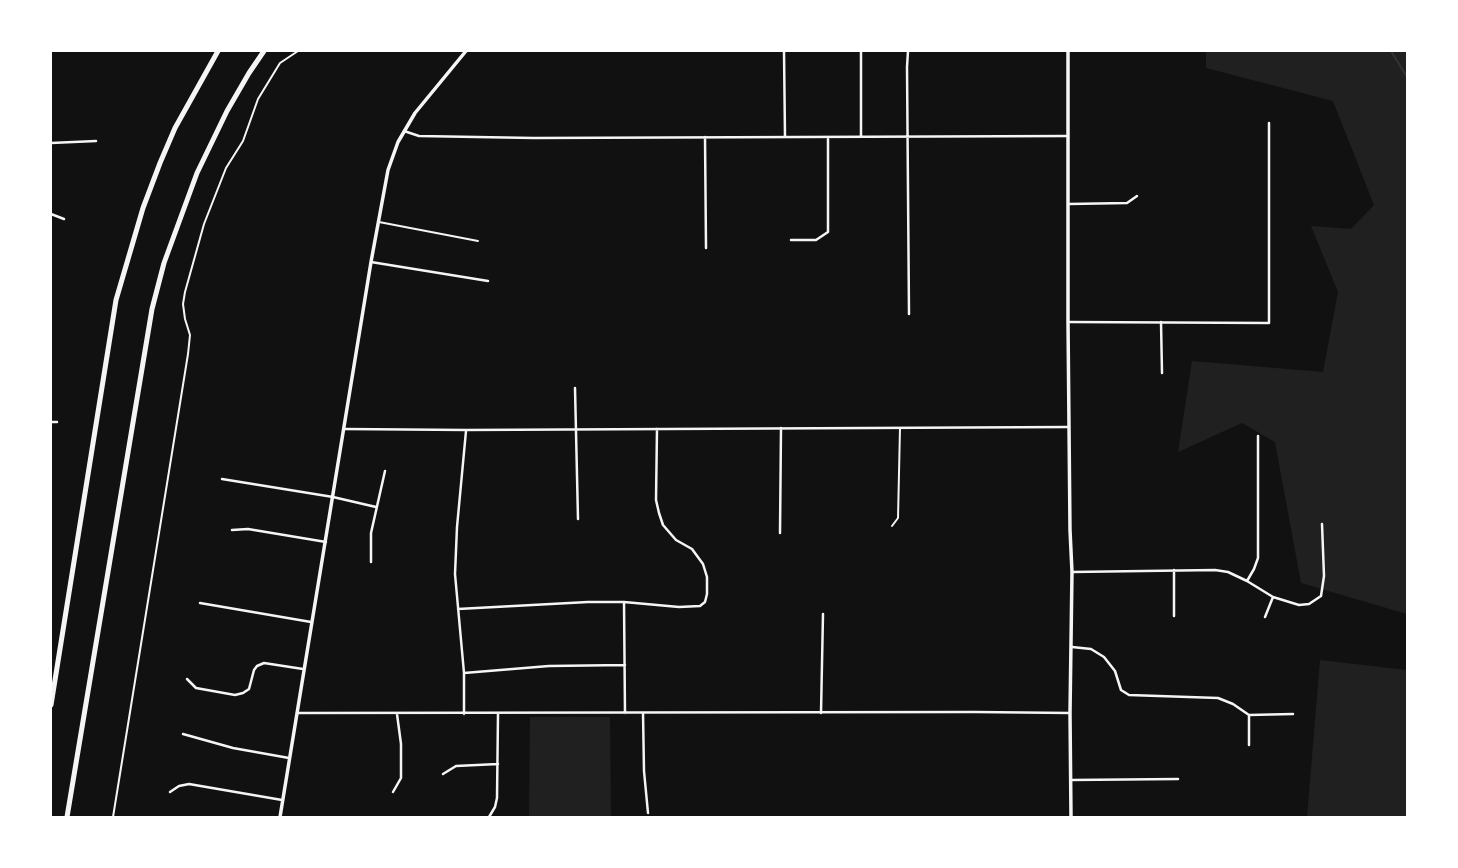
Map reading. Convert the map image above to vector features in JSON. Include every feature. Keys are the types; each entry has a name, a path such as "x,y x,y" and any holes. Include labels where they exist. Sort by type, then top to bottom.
{"highway":[{"path":"51,705 116,300 143,208 160,163 181,117 218,51"},
{"path":"66,817 152,309 164,263 197,173 227,111 264,51"}],"street":[{"path":"280,817 388,170 404,131 422,104 466,51"},
{"path":"784,51 785,137"},
{"path":"861,51 862,137"},
{"path":"908,51 909,314"},
{"path":"1068,51 1071,817"},
{"path":"1068,321 1269,323 1269,122"},
{"path":"404,131 419,136 1068,136"},
{"path":"705,137 706,248"},
{"path":"791,240 816,240 828,232 828,137"},
{"path":"51,143 96,141"},
{"path":"1068,204 1127,203 1137,196"},
{"path":"51,214 64,219"},
{"path":"371,262 488,281"},
{"path":"1161,322 1162,373"},
{"path":"576,388 578,519"},
{"path":"51,422 57,422"},
{"path":"344,429 1069,427"},
{"path":"780,533 781,428"},
{"path":"458,609 589,602 679,607 700,606 705,602 707,577 703,564 692,549 676,540 663,525 659,513 656,500 657,429"},
{"path":"464,714 464,673 456,574 457,527 466,430"},
{"path":"1247,581 1258,558 1258,436"},
{"path":"372,562 371,533 385,471"},
{"path":"222,479 333,497 376,507"},
{"path":"1072,572 1215,569 1247,581 1273,597 1298,605 1309,604 1321,596 1324,576 1322,524"},
{"path":"232,530 248,529 326,542"},
{"path":"1174,570 1174,616"},
{"path":"1265,617 1273,597"},
{"path":"624,602 625,713"},
{"path":"200,603 313,622"},
{"path":"821,713 823,614"},
{"path":"1072,647 1091,649 1104,657 1115,671 1121,690 1129,695 1218,698 1249,715 1293,714"},
{"path":"187,679 196,688 235,695 249,689 254,670 264,663 304,669"},
{"path":"464,673 549,666 625,665"},
{"path":"297,713 1070,713"},
{"path":"393,792 401,778 397,713"},
{"path":"643,713 648,813"},
{"path":"489,817 497,798 498,714"},
{"path":"1249,715 1249,745"},
{"path":"183,734 233,748 289,758"},
{"path":"443,774 456,766 498,764"},
{"path":"1071,780 1178,779"},
{"path":"170,792 179,786 189,785 282,800"}],"lane":[{"path":"378,222 478,241"},
{"path":"892,526 898,518 900,427"}],"path":[{"path":"113,817 188,354 190,335 183,304 185,292 204,224 226,168 243,141 258,99 280,63 298,51"}],"shaded area":[{"path":"1206,51 1407,51 1407,614 1301,583 1275,442 1242,423 1178,452 1192,361 1323,372 1338,292 1311,226 1351,229 1374,205 1333,101 1206,68"},
{"path":"1320,660 1407,670 1407,817 1307,817"},
{"path":"530,717 610,717 611,817 529,817"}],"waterway":[{"path":"1391,51 1407,77"}]}
